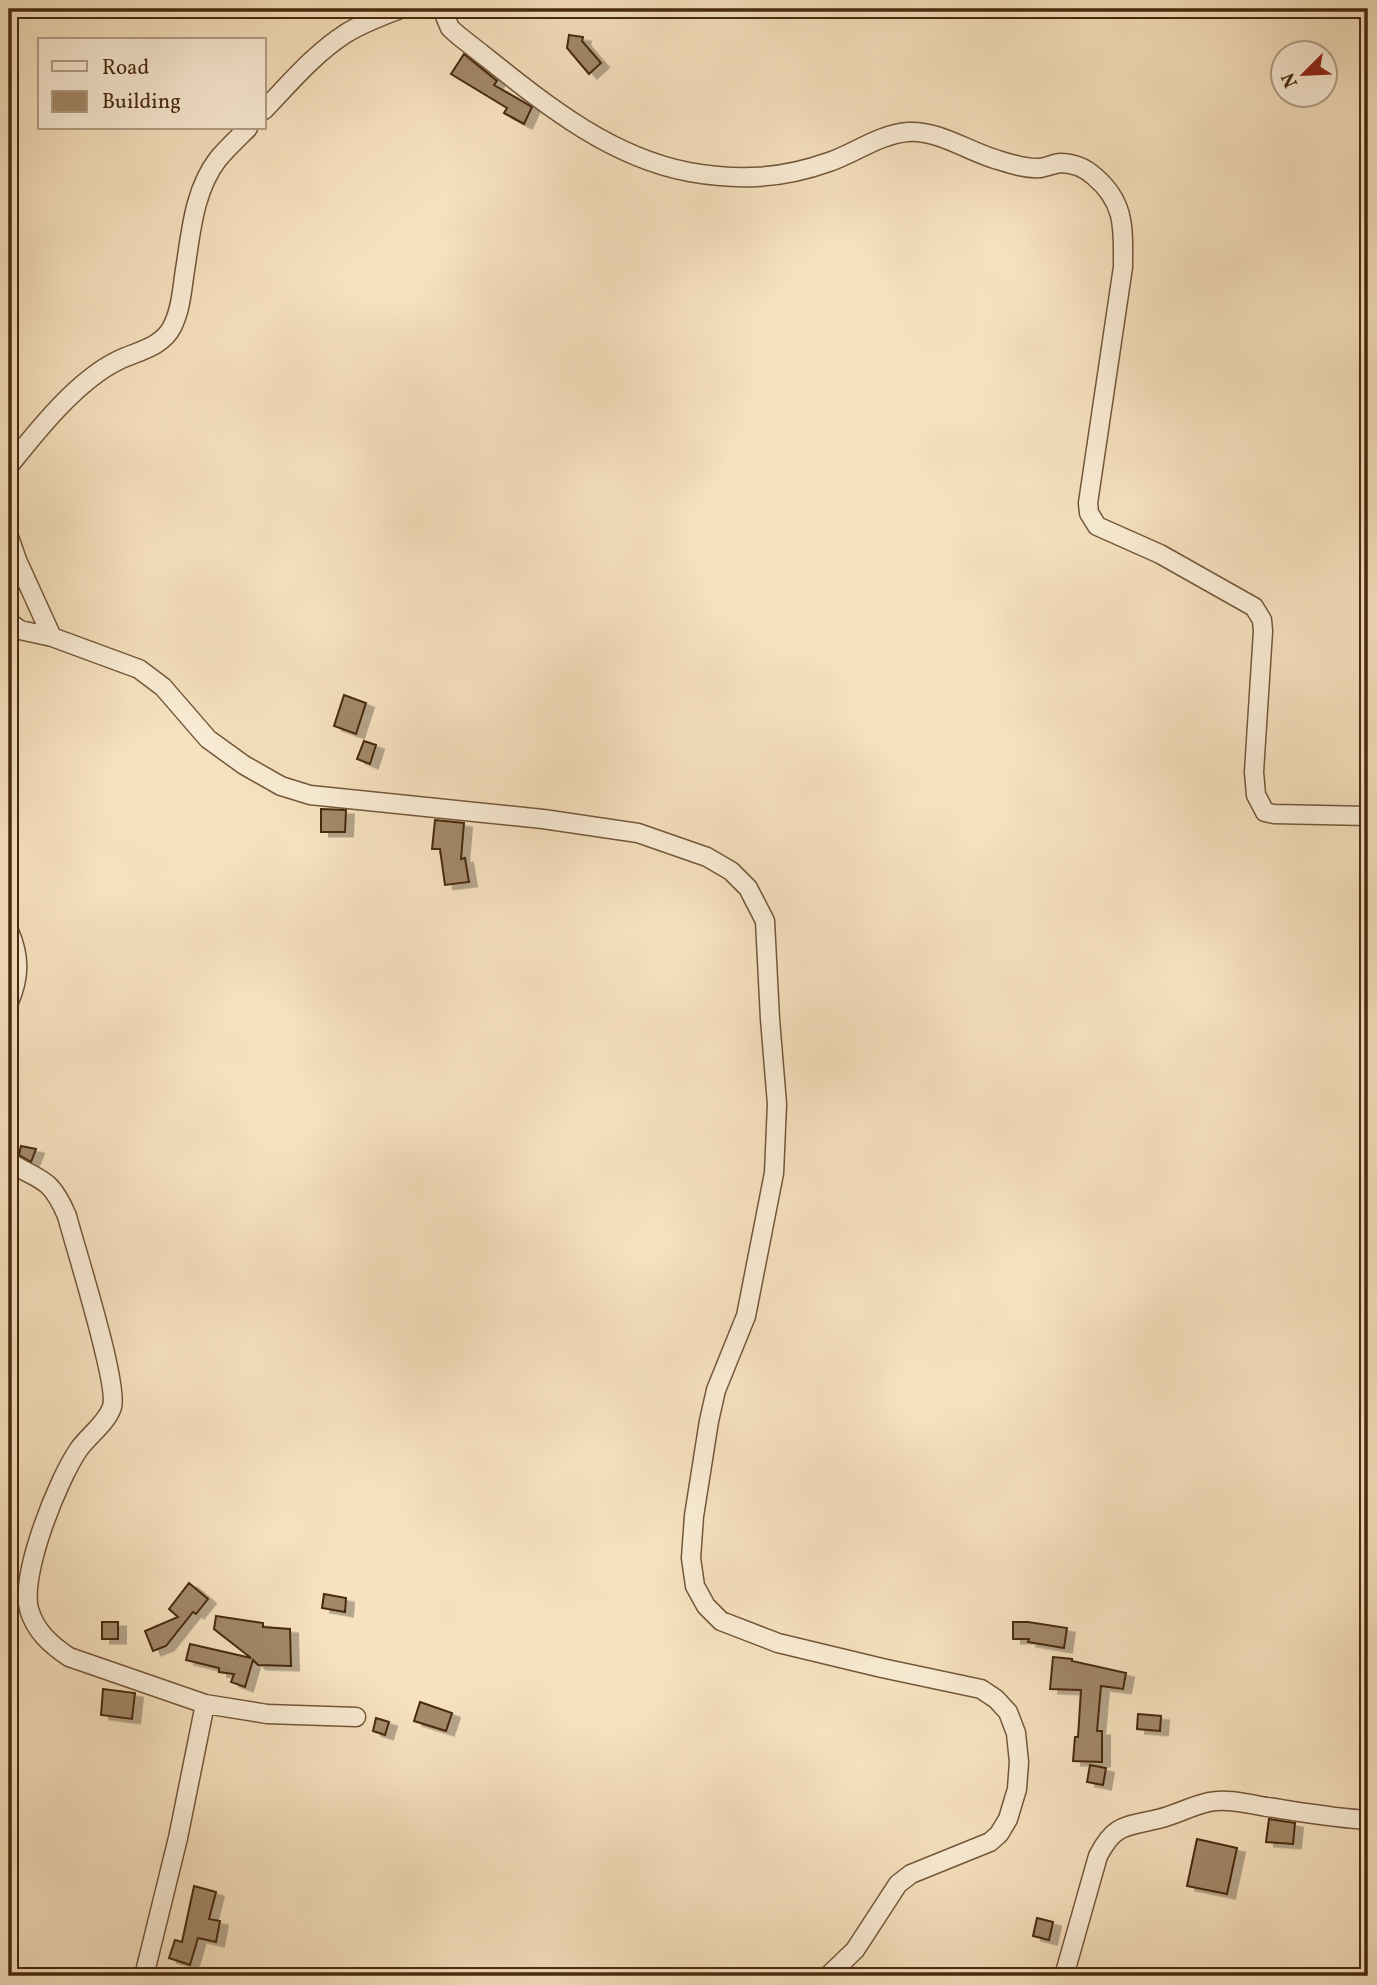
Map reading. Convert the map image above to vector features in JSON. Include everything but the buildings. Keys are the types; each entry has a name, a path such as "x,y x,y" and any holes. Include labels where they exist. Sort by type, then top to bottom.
{"street":[{"path":"266,108 344,34 400,9"},
{"path":"442,9 450,28 459,36 582,129 628,152 685,171 727,178 772,177 830,162 906,132 927,132 985,156 1018,166 1039,168 1061,163 1079,166 1091,174 1116,200 1123,234 1123,267 1088,503 1089,513 1097,526 1160,554 1254,607 1259,613 1263,631 1254,772 1256,795 1265,812 1368,817"},
{"path":"9,467 38,429 90,379 117,361 162,340 172,329 179,307 196,205 206,178 218,160 246,130"},
{"path":"9,537 52,637"},
{"path":"9,622 20,630 52,637 139,669 163,687 208,739 244,765 281,786 310,795 543,819 638,833 708,857 731,870 748,888 765,921 777,1104 774,1173 746,1316 716,1390 709,1421 693,1527 691,1558 695,1586 706,1606 721,1621 778,1643 981,1689 996,1699 1008,1712 1016,1733 1019,1762 1017,1789 1008,1819 999,1834 990,1842 911,1874 898,1884 855,1950 828,1976"},
{"path":"9,931 17,949 19,969 9,1002"},
{"path":"9,1161 47,1182 59,1198 67,1216 108,1364 113,1392 112,1407 79,1449 52,1497 26,1586 29,1609 38,1629 50,1644 69,1657 205,1704 267,1714 356,1717"},
{"path":"144,1976 178,1838 205,1704"},
{"path":"1064,1976 1098,1856 1105,1841 1115,1830 1209,1801 1229,1801 1335,1818 1368,1820"}]}
